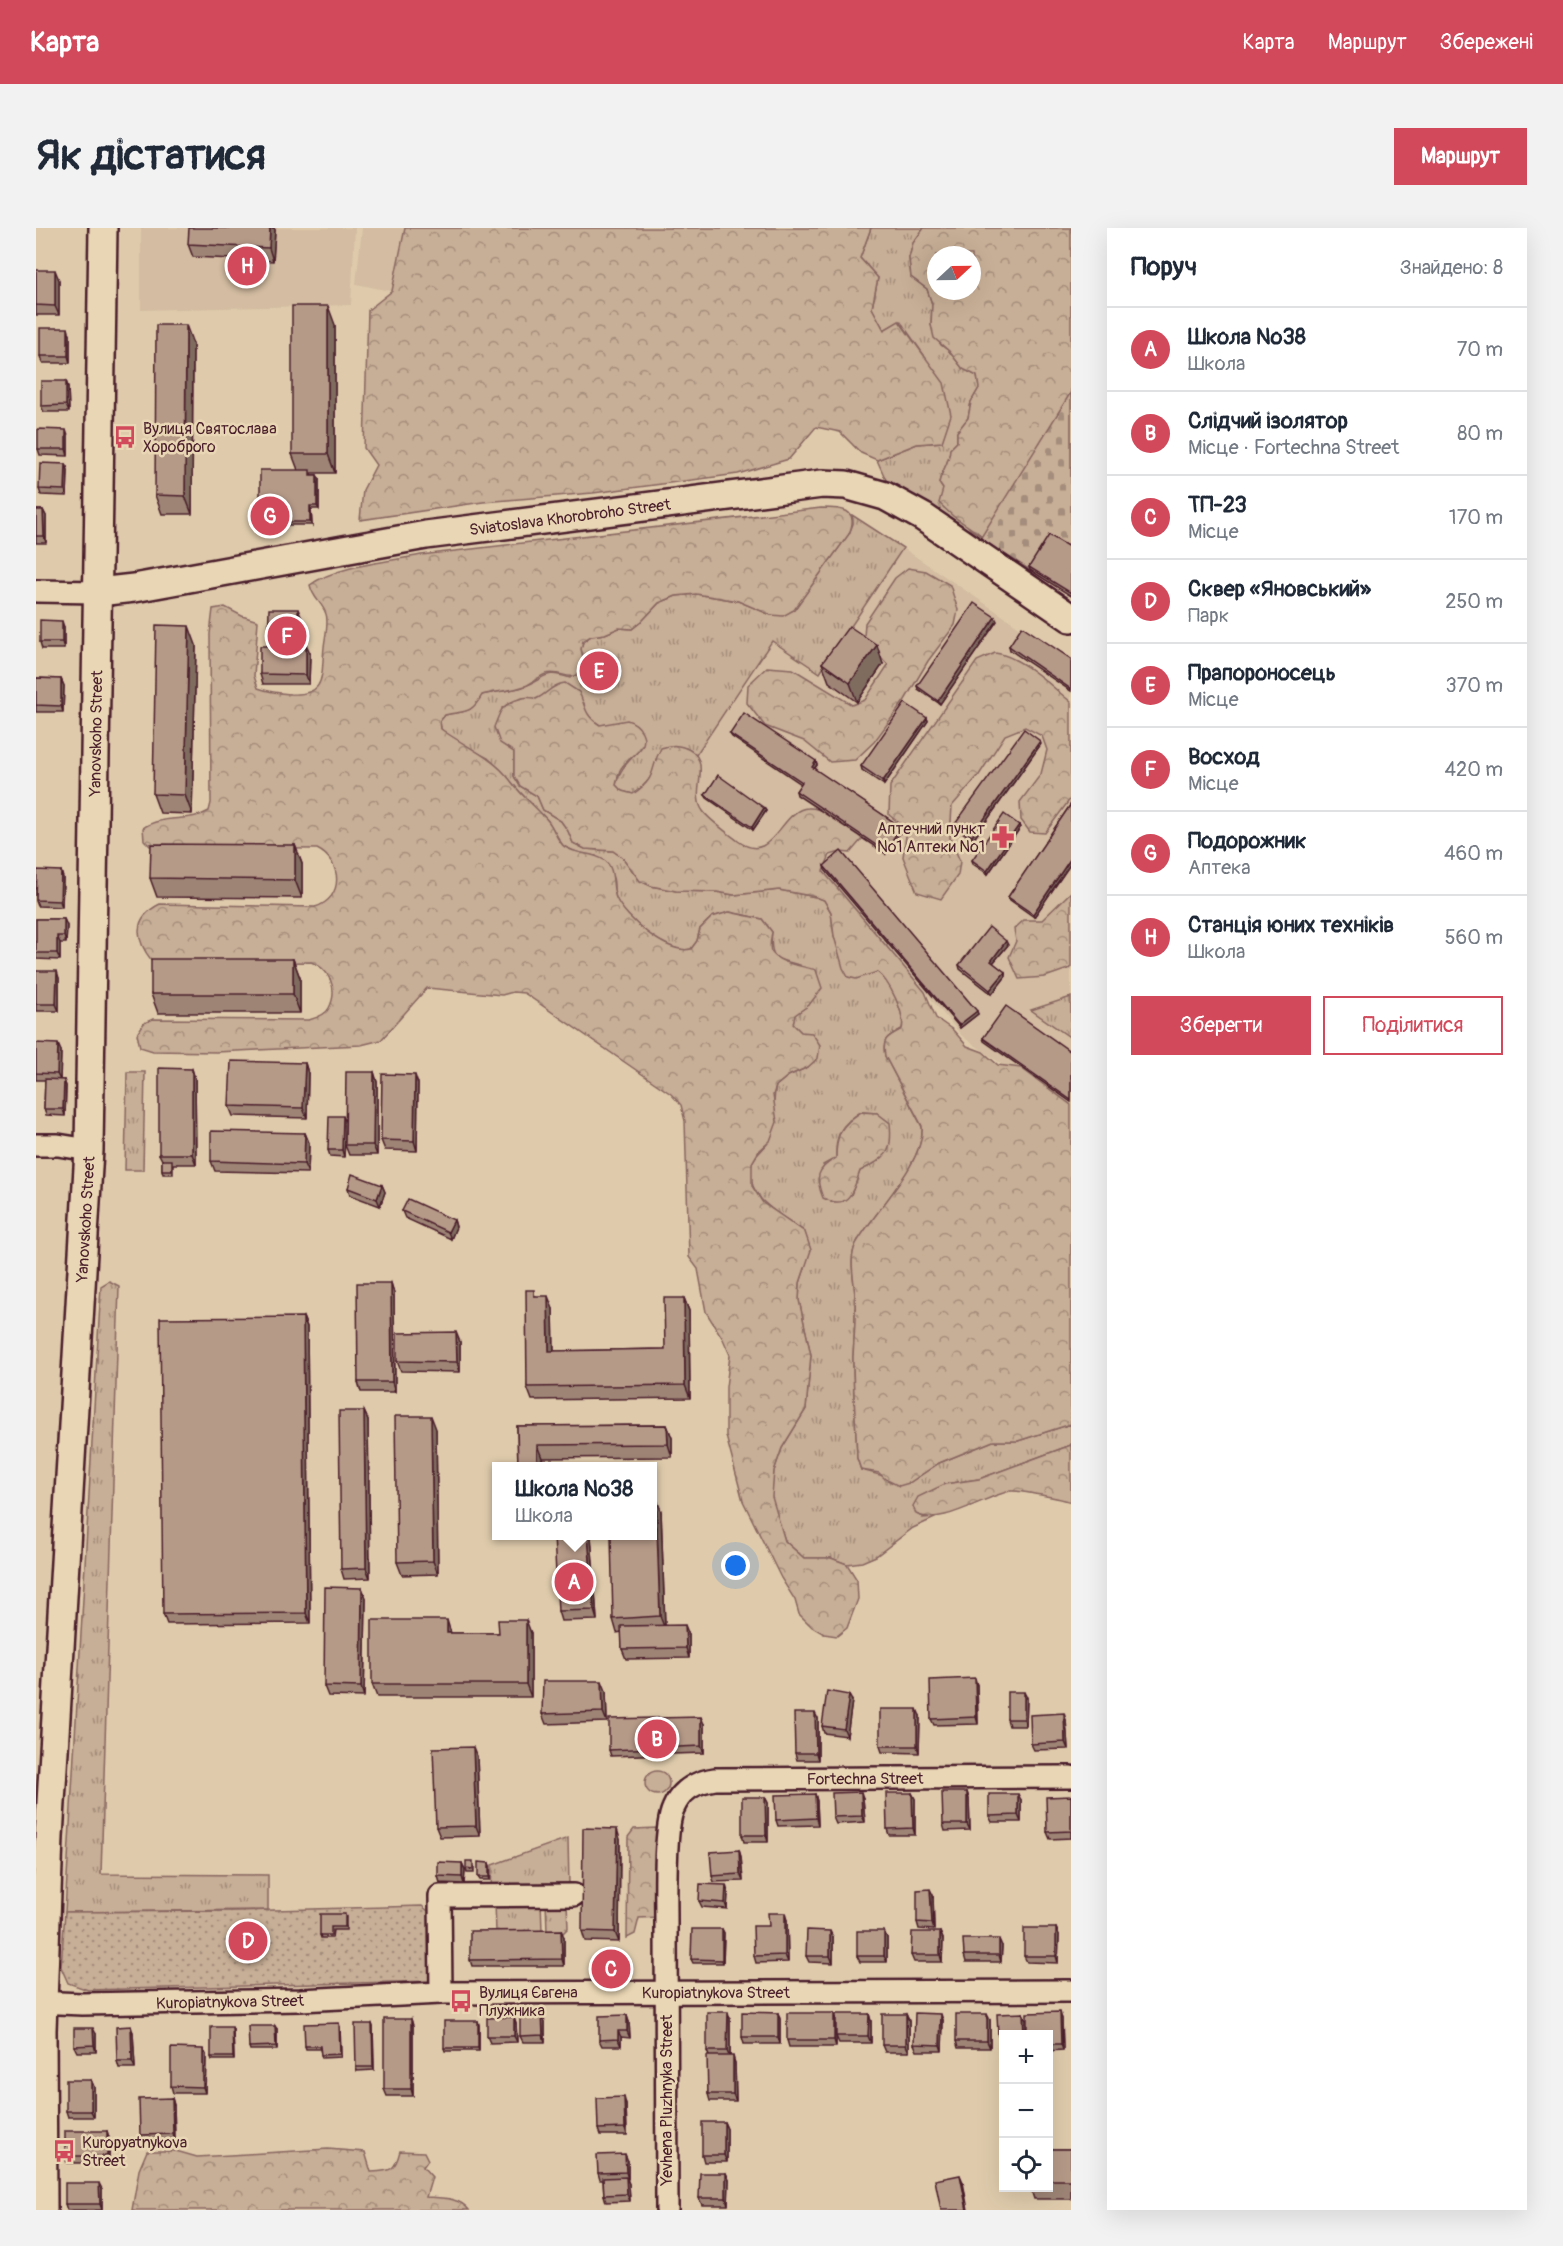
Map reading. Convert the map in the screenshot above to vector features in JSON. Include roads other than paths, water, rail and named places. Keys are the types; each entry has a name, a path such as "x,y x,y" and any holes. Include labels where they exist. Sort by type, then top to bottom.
{"main road":[{"name":"Yanovskoho Street","path":"43,2210 40,2003 89,1150 103,228"},
{"name":"Sviatoslava Khorobroho Street","path":"98,592 134,588 426,535 792,486 822,484 846,485 885,496 923,517 1071,618"}],"street":[{"name":"Sviatoslava Khorobroho Street","path":"36,591 98,592"},
{"path":"36,1145 58,1145 89,1150"},
{"name":"Fortechna Street","path":"672,1810 681,1795 691,1786 715,1779 1071,1777"},
{"name":"Yevhena Pluzhnyka Street","path":"667,2210 666,1899 672,1810"},
{"path":"441,1993 440,1896 574,1895"},
{"name":"Kuropiatnykova Street","path":"40,2003 277,2001 441,1993 666,1990 1071,1991"}],"place":[{"name":"Станція юних техніків","path":"247,266"},
{"name":"Вулиця Святослава Хороброго","path":"125,437"},
{"name":"Подорожник","path":"270,516"},
{"name":"Восход","path":"287,636"},
{"name":"Прапороносець","path":"599,671"},
{"name":"Аптечний пункт №1 Аптеки №1","path":"1003,837"},
{"name":"Школа №38","path":"574,1582"},
{"name":"Слідчий ізолятор","path":"657,1739"},
{"name":"Сквер «Яновський»","path":"248,1941"},
{"name":"ТП-23","path":"611,1969"},
{"name":"Вулиця Євгена Плужника","path":"461,2001"},
{"name":"Kuropyatnykova Street","path":"64,2151"}]}
